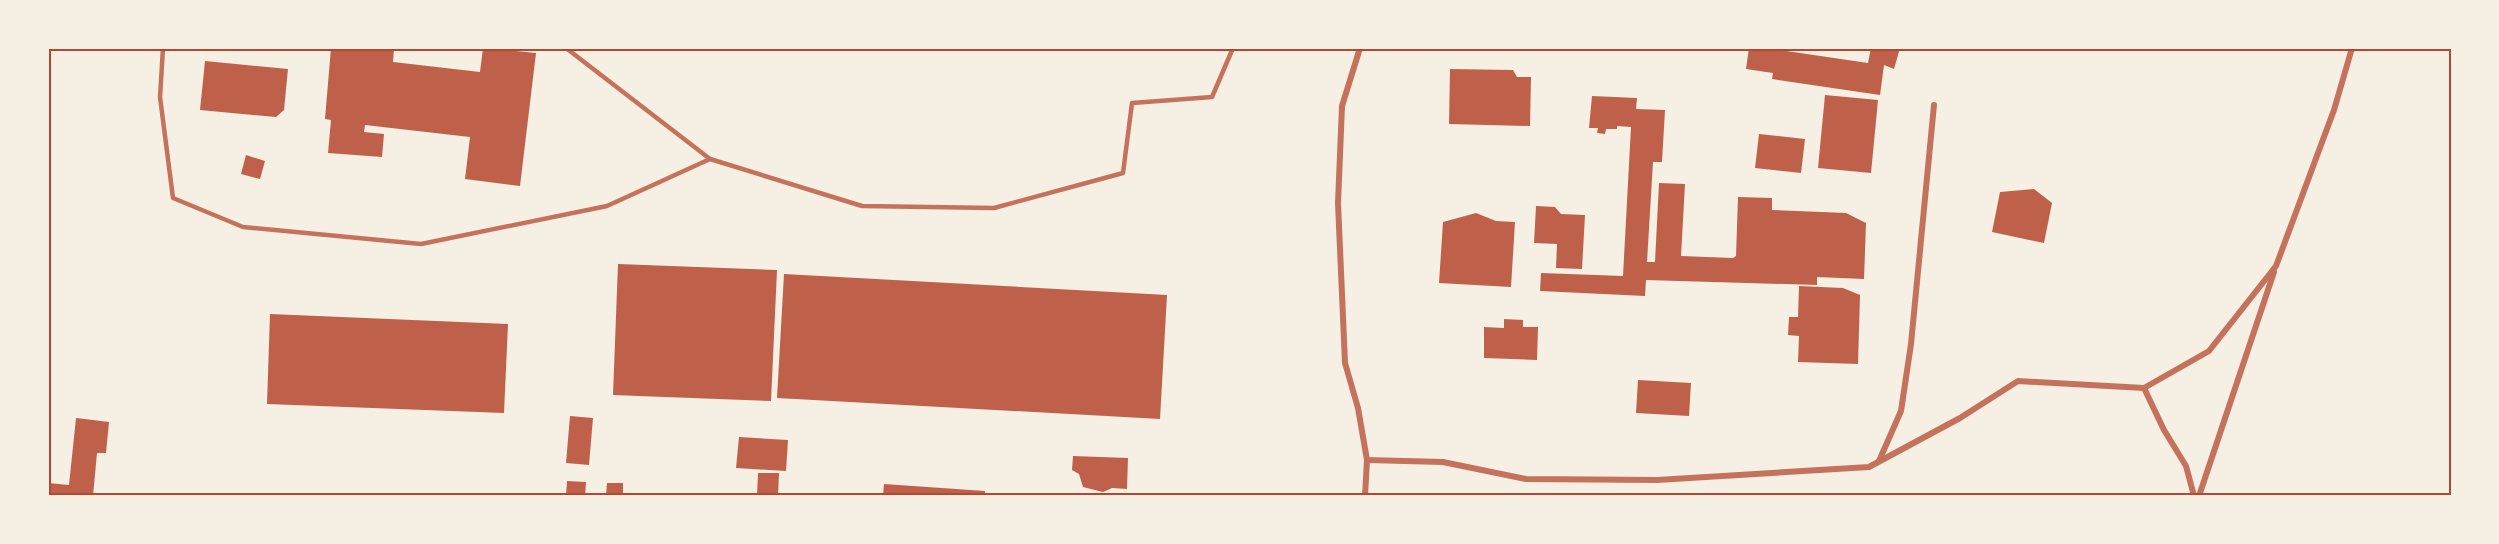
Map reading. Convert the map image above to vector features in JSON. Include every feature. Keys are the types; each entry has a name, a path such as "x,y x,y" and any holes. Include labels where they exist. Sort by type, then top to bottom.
{"street":[{"path":"1360,48 1342,105 1338,203 1345,363 1358,408 1367,460 1365,496"},
{"path":"2199,496 2276,266 2334,110 2352,48"},
{"path":"1879,462 1901,411 1911,344 1934,105"},
{"path":"1367,460 1443,462 1526,479 1657,480 1869,467 1960,418 2018,381 2144,388 2210,351 2276,266"},
{"path":"2144,388 2164,430 2186,466 2194,496"}],"lane":[{"path":"163,48 160,97 173,198 243,227 421,244 607,206 710,159"},
{"path":"566,48 710,159 862,206 994,208 1123,173 1132,103 1212,98 1233,48"}],"building":[{"path":"331,48 394,48 393,62 480,72 483,48 536,53 520,186 465,179 470,137 365,125 364,132 384,134 382,157 328,153 331,120 325,119"},
{"path":"1465,48 1668,48 1668,50 1465,51"},
{"path":"1749,48 1766,48 1868,63 1871,48 1900,48 1894,69 1884,65 1880,95 1772,79 1773,73 1746,69"},
{"path":"205,61 288,69 284,110 276,117 200,110"},
{"path":"1450,69 1513,70 1517,77 1531,77 1530,126 1449,124"},
{"path":"1825,95 1878,100 1871,173 1818,168"},
{"path":"1592,96 1637,98 1636,109 1665,110 1662,162 1653,162 1647,262 1655,262 1659,183 1685,184 1681,256 1733,258 1736,256 1738,197 1772,198 1772,210 1846,213 1866,223 1864,279 1817,277 1817,285 1646,280 1645,296 1540,291 1541,273 1623,276 1631,127 1617,126 1617,129 1606,129 1605,134 1597,133 1598,128 1589,128"},
{"path":"1759,134 1805,139 1801,173 1755,168"},
{"path":"246,155 265,161 260,179 241,174"},
{"path":"2034,189 2052,203 2044,243 1992,232 2000,192"},
{"path":"1536,206 1555,207 1561,214 1585,215 1582,269 1556,268 1557,244 1534,243"},
{"path":"1476,213 1496,221 1515,222 1511,287 1439,283 1443,222"},
{"path":"618,264 777,270 771,401 613,395"},
{"path":"784,274 1167,295 1160,419 777,398"},
{"path":"1799,286 1843,288 1860,295 1858,364 1798,362 1799,336 1788,335 1789,317 1798,317"},
{"path":"270,314 508,324 504,413 267,404"},
{"path":"1504,319 1523,320 1523,327 1538,327 1537,360 1484,358 1484,327 1504,328"},
{"path":"1638,380 1691,383 1689,416 1636,413"},
{"path":"570,416 593,418 589,465 566,463"},
{"path":"76,418 109,422 106,453 97,453 93,496 48,496 48,483 69,485"},
{"path":"739,437 788,440 786,471 736,468"},
{"path":"1073,456 1128,458 1127,489 1112,488 1103,492 1083,487 1079,474 1072,470"},
{"path":"758,473 779,473 778,496 757,496"},
{"path":"567,481 586,482 585,496 566,496"},
{"path":"607,483 623,483 623,494 649,496 606,496"},
{"path":"884,484 985,491 985,496 883,496"}]}
